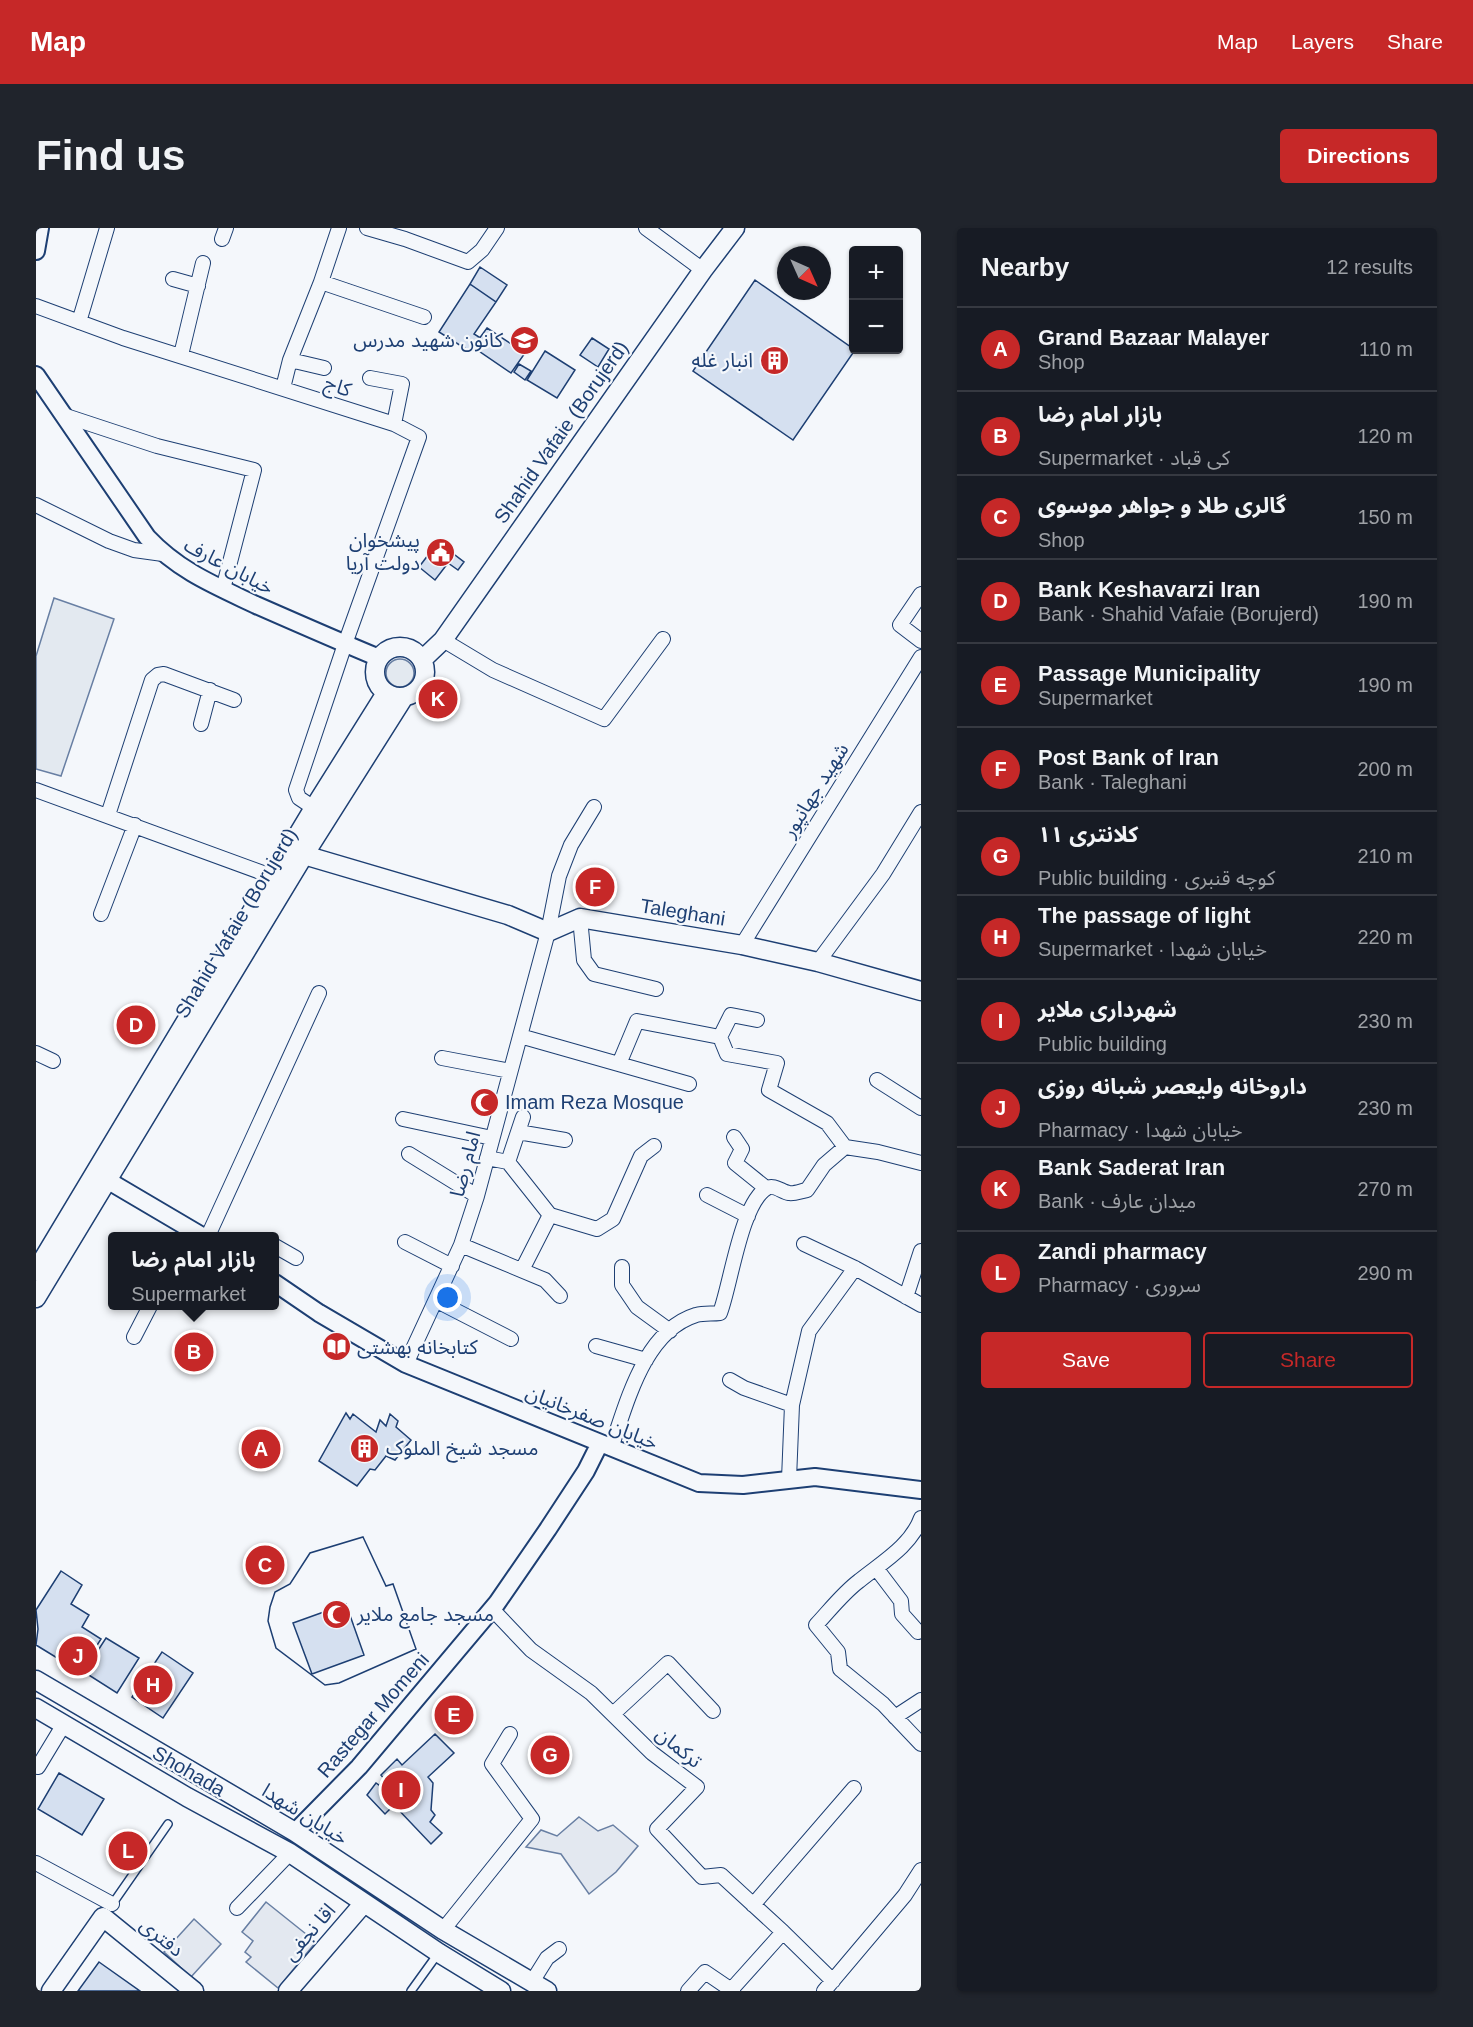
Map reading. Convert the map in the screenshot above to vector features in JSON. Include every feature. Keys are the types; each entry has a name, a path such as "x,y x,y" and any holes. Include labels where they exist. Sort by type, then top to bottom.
{"main road":[{"name":"Shahid Vafaie (Borujerd)","path":"422,660 442,640 735,228"},
{"path":"397,647 413,651 422,660 424,680 414,693 395,695 378,685 375,669 379,658 389,650 397,647"},
{"name":"Shahid Vafaie (Borujerd)","path":"36,1271 314,808 395,695"},
{"name":"Shahid Vafaie (Borujerd)","path":"36,1298 304,855 395,695"},
{"path":"304,855 508,915 548,932 580,918"},
{"name":"Taleghani","path":"580,918 742,945 818,962 921,992"},
{"name":"خیابان شهدا","path":"36,1680 295,1832 443,1930 539,1987"},
{"name":"Shohada","path":"36,1708 290,1853 439,1953 501,1991"},
{"name":"اقا نجفی","path":"288,1991 364,1903"},
{"path":"51,1991 108,1911"},
{"name":"دفتری","path":"108,1911 194,1991"}],"street":[{"path":"36,251 40,228"},
{"path":"79,322 107,228"},
{"path":"283,388 290,360 321,282 339,228"},
{"path":"367,228 468,262 482,250 497,228"},
{"path":"646,228 703,270"},
{"path":"181,355 203,262"},
{"path":"173,279 198,286"},
{"path":"321,282 424,317"},
{"name":"کاج","path":"36,306 123,338 394,424 419,438 345,644"},
{"path":"290,360 324,368"},
{"name":"خیابان عارف","path":"36,375 147,537 164,554 188,572 379,658"},
{"path":"370,378 402,384 394,424"},
{"path":"63,415 157,446 254,470 224,589"},
{"path":"36,505 110,541 134,550 164,554"},
{"path":"921,594 900,625 921,641"},
{"path":"442,640 493,670 604,719 663,639"},
{"path":"314,808 299,798 296,790 345,644"},
{"name":"شهید جهانپور","path":"742,945 921,657"},
{"path":"108,815 152,680 164,674 234,700"},
{"path":"201,724 210,690"},
{"path":"36,790 274,877"},
{"name":"امام رضا","path":"406,1364 461,1245 477,1196 548,932 559,876 571,845 594,807"},
{"path":"818,962 883,874 921,812"},
{"path":"101,914 135,825"},
{"path":"580,918 584,960 594,974 656,988"},
{"path":"210,1232 319,993"},
{"path":"757,1020 731,1015 720,1037 727,1054 777,1063 769,1090 827,1123 845,1147 878,1152 921,1163"},
{"path":"620,1064 637,1021 720,1037"},
{"path":"520,1036 689,1084"},
{"path":"36,1053 53,1061"},
{"path":"442,1058 510,1071"},
{"path":"877,1080 921,1108"},
{"path":"508,1162 523,1117"},
{"path":"403,1119 492,1138"},
{"path":"518,1132 565,1140"},
{"path":"734,1137 742,1149 735,1163 766,1188"},
{"path":"487,1158 508,1162 550,1215 597,1229 613,1219 641,1156 654,1146"},
{"path":"605,1446 638,1373 660,1340 679,1323 697,1315 720,1313 742,1230 752,1205 766,1188 772,1187 791,1194 807,1190 824,1165 845,1147"},
{"path":"409,1154 477,1196"},
{"path":"107,1180 189,1232"},
{"path":"707,1195 748,1216"},
{"path":"522,1270 550,1215"},
{"path":"405,1242 452,1266"},
{"path":"461,1245 545,1280 560,1296"},
{"path":"804,1245 855,1268 921,1305"},
{"path":"279,1248 296,1258"},
{"path":"906,1297 921,1251"},
{"path":"622,1267 622,1285 637,1307 670,1331"},
{"path":"789,1479 792,1405 809,1331 855,1268"},
{"name":"خیابان صفرخانیان","path":"279,1286 319,1313 406,1364 699,1483 743,1485 816,1477 921,1490"},
{"path":"436,1301 511,1339"},
{"path":"134,1337 148,1310"},
{"path":"596,1346 646,1360"},
{"path":"729,1380 744,1388 792,1405"},
{"name":"Rastegar Momeni","path":"295,1832 359,1767 492,1609 605,1446"},
{"path":"921,1518 916,1530 876,1568 857,1582 816,1625 838,1652 840,1669 884,1704 921,1744"},
{"path":"876,1568 901,1601 902,1614 918,1632"},
{"name":"ترکمان","path":"492,1609 531,1650 591,1693 652,1753 697,1786 657,1829 702,1877 721,1875 783,1932 829,1986"},
{"path":"614,1714 668,1664 713,1711"},
{"path":"895,1717 921,1700"},
{"path":"39,1767 64,1724"},
{"path":"443,1930 532,1819 492,1764 510,1734"},
{"path":"753,1905 854,1788"},
{"path":"237,1908 290,1853"},
{"path":"36,1863 108,1911"},
{"path":"829,1986 904,1895 921,1870"},
{"path":"688,1991 705,1972 732,1990 783,1932"},
{"path":"539,1987 547,1958 559,1949"}],"lane":[{"path":"108,1911 168,1824"},
{"path":"411,1991 439,1953"}],"shaded area":[{"path":"54,598 114,619 61,776 36,769 36,656"},
{"path":"400,659 410,663 414,673 410,683 400,687 390,683 386,673 390,663"},
{"path":"579,1817 598,1831 613,1825 638,1846 616,1872 589,1894 561,1854 526,1847 541,1830 557,1836"},
{"path":"266,1902 316,1942 278,1988 246,1962 251,1957 245,1952 253,1941 242,1932"},
{"path":"194,1919 221,1944 191,1977 164,1952"}],"building":[{"path":"480,267 507,285 496,302 470,284"},
{"name":"انبار غله","path":"755,280 777,295 777,300 784,300 849,346 849,354 852,354 793,440 693,371"},
{"path":"470,284 496,302 474,334 479,337 469,351 439,332"},
{"path":"487,328 525,353 511,373 473,347"},
{"path":"592,338 609,349 598,367 580,355"},
{"path":"545,351 575,370 557,398 527,380"},
{"path":"519,364 531,371 525,380 514,372"},
{"name":"پیشخوان دولت آریا","path":"438,542 464,562 458,570 448,563 435,580 419,567"},
{"name":"مسجد شیخ الملوک","path":"346,1413 350,1419 353,1414 376,1432 380,1420 386,1426 390,1414 398,1421 396,1427 411,1440 395,1460 386,1456 375,1470 370,1469 357,1486 319,1461"},
{"name":"مسجد جامع ملایر","path":"363,1537 386,1586 393,1584 416,1649 339,1683 325,1685 276,1648 268,1621 275,1592 290,1584 310,1553","holes":["346,1604 364,1655 312,1674 293,1623"]},
{"name":"مسجد جامع ملایر","path":"363,1537 386,1586 393,1584 416,1649 339,1683 325,1685 276,1648 268,1621 270,1607 275,1592 290,1584 310,1553"},
{"path":"61,1571 82,1585 71,1604 89,1615 82,1627 101,1639 80,1672 36,1645 38,1629 36,1610"},
{"path":"106,1638 139,1658 117,1693 84,1672"},
{"path":"162,1652 193,1673 163,1718 132,1697"},
{"path":"435,1734 454,1753 428,1777 433,1783 431,1810 435,1815 430,1822 442,1833 431,1844 394,1805 385,1814 367,1795 376,1783 379,1785 385,1780 381,1775 397,1759 402,1765"},
{"path":"59,1773 104,1799 82,1835 38,1809"},
{"path":"99,1962 140,1991 78,1991"}],"place":[{"name":"کانون شهید مدرس","path":"524,340"},
{"name":"انبار غله","path":"774,360"},
{"name":"پیشخوان دولت آریا","path":"441,552"},
{"name":"Bank Saderat Iran","path":"438,699"},
{"name":"Post Bank of Iran","path":"595,887"},
{"name":"Bank Keshavarzi Iran","path":"136,1025"},
{"name":"Imam Reza Mosque","path":"484,1102"},
{"name":"کتابخانه بهشتی","path":"336,1347"},
{"name":"بازار امام رضا","path":"194,1352"},
{"name":"مسجد شیخ الملوک","path":"365,1448"},
{"name":"Grand Bazaar Malayer","path":"261,1449"},
{"name":"گالری طلا و جواهر موسوی","path":"265,1565"},
{"name":"مسجد جامع ملایر","path":"336,1614"},
{"name":"داروخانه ولیعصر شبانه روزی","path":"78,1656"},
{"name":"The passage of light","path":"153,1685"},
{"name":"Passage Municipality","path":"454,1715"},
{"name":"کلانتری ۱۱","path":"550,1755"},
{"name":"شهرداری ملایر","path":"401,1790"},
{"name":"Zandi pharmacy","path":"128,1851"}]}
